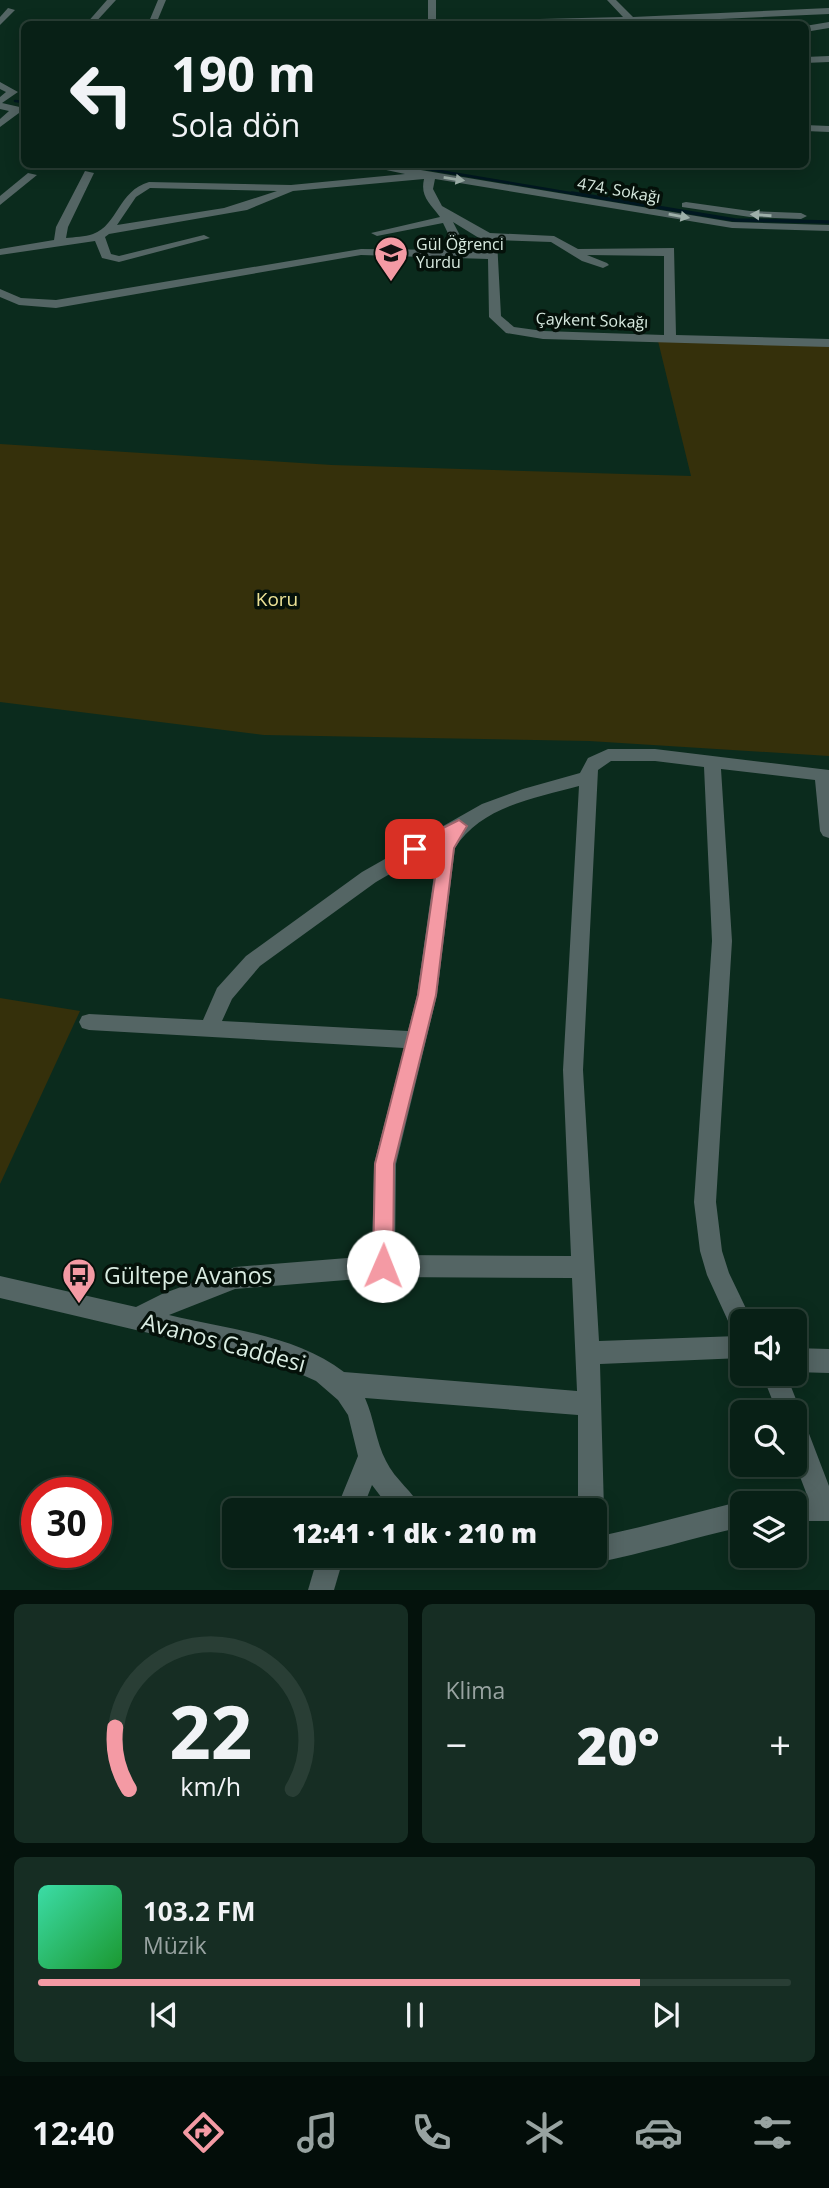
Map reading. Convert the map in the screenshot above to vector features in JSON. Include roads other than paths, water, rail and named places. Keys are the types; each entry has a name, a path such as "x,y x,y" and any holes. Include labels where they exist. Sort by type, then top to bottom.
{"street":[{"path":"153,21 162,0"},
{"path":"432,0 432,21"},
{"path":"611,0 631,19"},
{"path":"108,21 111,3"},
{"path":"93,21 111,3"},
{"path":"753,8 761,16"},
{"path":"0,22 11,10"},
{"path":"577,21 761,16 829,11"},
{"path":"809,28 829,25"},
{"path":"809,60 829,59"},
{"path":"13,88 0,103 20,111"},
{"path":"0,124 20,111"},
{"path":"809,128 829,129"},
{"name":"474. Sokağı","path":"409,168 737,213 829,216"},
{"path":"204,238 119,259 106,256 103,234 132,192 144,186 169,183 291,188 432,170 428,192 444,215 464,254"},
{"name":"474. Sokağı","path":"432,170 743,226 829,228"},
{"path":"59,245 62,227 89,173"},
{"path":"0,202 32,175"},
{"path":"0,252 59,245 155,219 243,208 291,188"},
{"path":"377,233 444,215 488,236 541,236 559,241 603,265"},
{"name":"Çaykent Sokağı","path":"488,236 493,242 495,317 505,328 544,335 829,343"},
{"path":"573,250 606,253 670,251 670,339"},
{"path":"0,293 29,303 56,304 351,253 493,256"},
{"path":"591,1498 590,1404 573,1070 589,777 594,762 608,755 655,755 826,776 829,831"},
{"path":"712,762 722,941 711,1157 705,1202 709,1238 718,1275 734,1309"},
{"path":"209,1029 224,994 253,961 369,877 501,803 589,777"},
{"path":"383,1266 385,1164 427,995 446,847 459,826"},
{"path":"89,1023 416,1040"},
{"path":"138,1318 202,1288 235,1278 383,1266 582,1267"},
{"name":"Avanos Caddesi","path":"0,1287 138,1318 299,1359 339,1384 364,1422 371,1456 387,1487 398,1498"},
{"path":"586,1353 730,1347"},
{"path":"807,1360 829,1361"},
{"path":"339,1384 590,1404"},
{"path":"354,1498 371,1456"},
{"path":"807,1459 827,1508 807,1508"},
{"path":"607,1548 730,1517"},
{"path":"321,1590 327,1568"}],"waterway":[{"path":"15,101 21,102"},
{"path":"422,168 582,195"},
{"path":"572,193 735,220 829,222"}],"place":[{"name":"Gül Öğrenci Yurdu","path":"391,283"},
{"name":"Gültepe Avanos","path":"79,1305"}],"park label":[{"name":"Koru","path":"277,599"}]}
